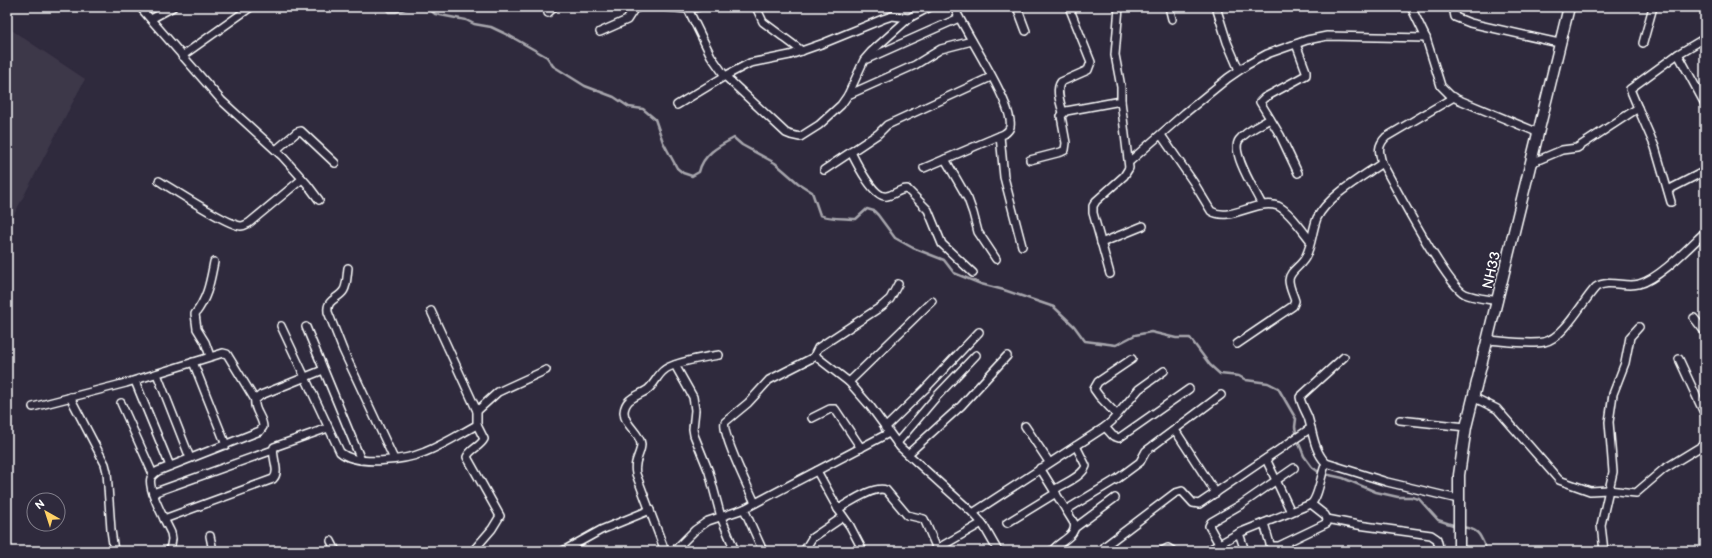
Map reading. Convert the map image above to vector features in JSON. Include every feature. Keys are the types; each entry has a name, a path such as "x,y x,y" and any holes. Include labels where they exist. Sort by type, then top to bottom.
{"main road":[{"name":"NH33","path":"1459,547 1458,499 1460,462 1466,427 1569,7"}],"street":[{"path":"140,7 222,101 276,150 302,179 318,200"},
{"path":"150,19 172,7"},
{"path":"182,56 251,7"},
{"path":"548,13 554,7"},
{"path":"600,32 627,20 630,10 639,7"},
{"path":"664,7 688,9 698,7"},
{"path":"756,7 763,22 802,51"},
{"path":"688,9 711,56 725,76 786,133 796,137 807,134 834,112 848,95 864,60 909,18 930,7"},
{"path":"924,168 1008,132 1010,122 1009,113 954,7"},
{"path":"1017,7 1026,31"},
{"path":"1030,160 1065,150 1066,143 1062,120 1063,113 1059,95 1059,84 1088,70 1091,62 1069,7"},
{"path":"1110,274 1093,213 1093,206 1096,201 1124,176 1129,168 1121,101 1121,87 1115,55 1119,7"},
{"path":"1169,7 1172,19"},
{"path":"1216,7 1227,42 1239,70"},
{"path":"1412,7 1426,38 1441,86 1454,97 1538,133"},
{"path":"1453,7 1455,17 1470,23 1559,43"},
{"path":"1642,43 1653,7"},
{"path":"677,105 750,63 790,55 892,16 909,18"},
{"path":"864,60 960,18"},
{"path":"1129,162 1185,113 1239,70 1261,56 1296,44 1327,36 1426,38"},
{"path":"1671,202 1655,146 1630,89 1678,54 1705,38"},
{"path":"848,95 915,65 941,49 972,41"},
{"path":"1296,44 1306,71 1306,75 1261,100 1262,105 1298,173"},
{"path":"1678,54 1705,104"},
{"path":"824,170 878,134 887,125 897,119 991,77"},
{"path":"1454,97 1386,137 1379,146 1382,163 1418,228 1453,283 1465,294 1498,301"},
{"path":"1063,113 1070,110 1121,101"},
{"path":"1531,163 1562,150 1577,148 1638,108"},
{"path":"1262,205 1239,159 1237,147 1238,142 1245,134 1270,119"},
{"path":"276,150 297,132 301,131 335,163"},
{"path":"1161,135 1211,211 1226,214 1262,205 1277,206 1284,210 1310,240"},
{"path":"1000,136 1004,177 1022,246"},
{"path":"850,152 874,190 880,195 886,197 902,189 907,189 912,192 928,210 942,244 973,273"},
{"path":"945,159 968,199 974,213 978,232 996,259"},
{"path":"1237,344 1294,304 1295,301 1289,282 1290,276 1305,259 1318,216 1333,198 1382,163"},
{"path":"1668,190 1705,171"},
{"path":"159,181 223,219 240,226 244,226 302,179"},
{"path":"1101,243 1143,226"},
{"path":"1488,340 1539,343 1550,340 1562,330 1596,287 1602,284 1636,285 1645,283 1659,273 1705,232"},
{"path":"210,356 205,342 197,329 195,314 204,303 208,293 214,262"},
{"path":"348,268 346,288 343,293 329,303 327,307 328,312 343,350 394,458"},
{"path":"816,356 815,354 818,348 888,302 898,284"},
{"path":"849,382 932,301"},
{"path":"431,311 477,411 480,429 484,439 481,444 469,453 467,457 500,516 492,529 473,551"},
{"path":"1694,318 1705,332"},
{"path":"281,326 328,428 343,455 361,460 376,460 423,453 480,429"},
{"path":"306,327 361,460"},
{"path":"1604,551 1601,537 1601,525 1613,472 1609,422 1613,394 1625,363 1630,337 1639,327"},
{"path":"674,551 695,530 708,521 744,509 861,448 887,431 979,332"},
{"path":"33,407 135,381 210,356 223,353 226,354 255,400 255,407 263,423 263,427 255,434 190,458 153,474 150,483 172,539 170,551"},
{"path":"897,443 937,396 976,354"},
{"path":"665,551 635,468 635,462 641,445 626,419 625,409 633,397 648,389 663,371 675,365 701,357 719,355"},
{"path":"816,356 849,382 870,406 897,443 973,512 982,523 998,551"},
{"path":"755,503 731,448 724,429 725,422 748,403 769,380 816,356"},
{"path":"908,454 961,406 1007,356"},
{"path":"1344,357 1300,397 1318,453 1325,465 1458,499"},
{"path":"1117,415 1094,389 1098,382 1132,359"},
{"path":"1679,359 1705,415"},
{"path":"193,362 226,445"},
{"path":"675,365 693,397 695,410 693,429 694,435 709,472 721,517 734,551"},
{"path":"255,400 261,395 323,370"},
{"path":"477,411 498,392 546,370"},
{"path":"973,512 1105,427 1139,389 1164,370"},
{"path":"157,374 190,458"},
{"path":"135,381 170,466"},
{"path":"1105,427 1113,436 1119,438 1189,389"},
{"path":"1066,510 1140,462 1146,452 1221,395"},
{"path":"70,397 106,468 114,551"},
{"path":"1473,397 1497,408 1559,480 1590,491 1608,490 1636,493 1664,469 1705,444"},
{"path":"121,403 153,474"},
{"path":"812,418 832,408 835,409 861,448"},
{"path":"1400,420 1466,427"},
{"path":"1025,426 1049,462"},
{"path":"153,493 273,450 276,445 328,428"},
{"path":"1102,551 1105,546 1178,492 1184,492 1196,505 1311,428"},
{"path":"1175,430 1216,493"},
{"path":"1007,523 1055,492 1085,469 1086,466 1076,446"},
{"path":"164,519 273,479 277,472 273,450"},
{"path":"1266,459 1291,512"},
{"path":"1207,551 1239,533 1311,504 1315,500 1325,465"},
{"path":"1040,468 1076,527"},
{"path":"1219,544 1210,530 1209,524 1242,504 1294,468"},
{"path":"817,471 863,551"},
{"path":"838,509 873,490 882,488 886,490 907,515 924,519 939,549 982,523"},
{"path":"1052,551 1074,532 1076,527 1115,498"},
{"path":"1311,504 1328,519 1358,525 1431,535 1437,538 1440,551"},
{"path":"744,509 762,551"},
{"path":"563,551 601,530 650,510"},
{"path":"804,551 812,538 843,517"},
{"path":"1264,523 1272,546 1279,546 1322,526 1327,523 1328,519"},
{"path":"1239,533 1245,551"},
{"path":"210,536 213,551"},
{"path":"331,540 336,551"},
{"path":"1286,543 1291,551"},
{"path":"1162,551 1168,548 1172,551"}],"shaded area":[{"path":"7,27 85,79 7,228"}],"waterway":[{"path":"384,7 389,12 396,12 410,7"},
{"path":"427,7 435,14 491,27 547,57 553,66 585,86 614,97 629,107 643,109 655,119 663,142 677,168 683,173 692,176 699,172 704,160 712,151 734,138 742,145 775,163 798,183 812,192 820,215 832,218 856,219 867,209 874,211 895,238 913,248 944,260 954,273 981,284 1054,307 1074,326 1085,341 1116,345 1135,335 1151,332 1176,338 1190,338 1210,365 1220,374 1239,376 1246,380 1268,383 1278,388 1296,419 1295,427 1298,441 1304,456 1312,467 1320,473 1343,478 1376,492 1398,497 1411,497 1419,499 1438,520 1456,526"},
{"path":"1461,527 1476,531 1483,541 1487,551"}]}
